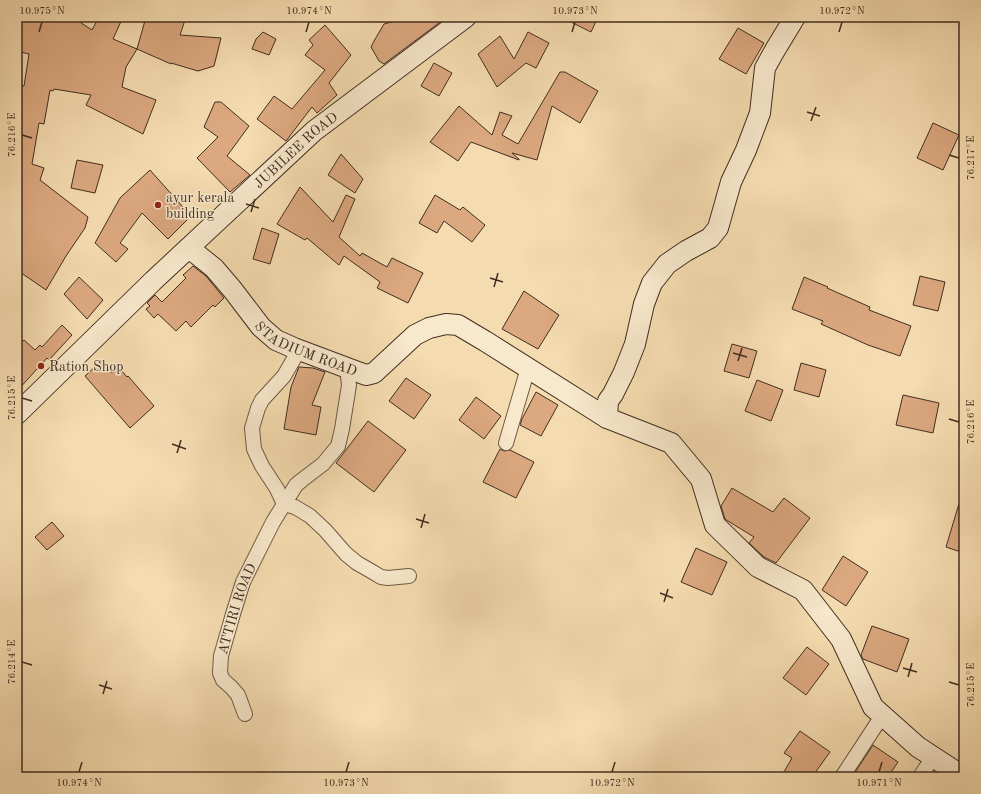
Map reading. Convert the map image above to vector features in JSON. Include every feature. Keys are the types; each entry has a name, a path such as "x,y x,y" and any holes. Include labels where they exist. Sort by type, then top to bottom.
{"street":[{"name":"JUBILEE ROAD","path":"17,414 147,286 314,131 466,17"},
{"path":"607,418 608,401 624,372 635,344 644,304 652,283 667,264 702,241 710,238 718,228 731,182 746,150 760,113 765,68 795,17"},
{"name":"STADIUM ROAD","path":"189,248 214,268 261,327 276,340 299,350 366,375 374,373 415,335 429,328 446,324 458,326 485,341 607,418 671,443 701,479 715,525 758,567 803,590 841,640 873,707 918,747 964,777"},
{"path":"299,350 284,376 262,400 258,408 252,428 254,449 262,466 277,489 284,504 295,507 310,516 325,530 346,554 357,563 381,576 388,578 409,576"},
{"name":"ATTIRI ROAD","path":"245,714 238,695 223,680 220,673 221,656 233,614 243,582 273,522 284,504 296,486 323,464 338,446 349,385 347,368"},
{"path":"506,443 528,368"},
{"path":"842,777 882,716"},
{"path":"920,777 933,757"}],"building":[{"path":"22,17 72,17 92,30 99,17 123,17 113,39 137,49 126,67 122,87 156,100 143,134 86,105 91,95 54,89 53,91 50,90 44,124 39,123 32,164 44,168 40,180 88,217 85,228 46,290 17,270 17,85 24,86 29,54 17,51 17,23"},
{"path":"146,17 186,17 180,35 221,38 214,66 198,71 171,64 137,49"},
{"path":"411,17 447,17 384,64 379,61 371,47 384,24"},
{"path":"561,17 598,17 591,32"},
{"path":"325,25 351,55 329,83 337,95 317,113 312,107 286,141 257,119 274,96 292,109 325,70 305,55 313,45 309,40"},
{"path":"738,28 764,43 746,74 719,59"},
{"path":"263,32 276,39 269,55 252,49 256,39"},
{"path":"528,32 549,43 536,68 526,63 497,87 478,54 500,36 514,59"},
{"path":"434,63 452,73 439,96 421,86"},
{"path":"560,72 565,72 598,91 580,123 552,106 537,160 512,153 519,160 471,142 458,161 430,142 459,106 492,135 500,112 512,116 502,135 518,144"},
{"path":"215,102 221,102 249,126 227,156 250,175 230,192 197,158 218,137 204,127"},
{"path":"933,123 959,135 943,170 917,158"},
{"path":"341,154 363,179 355,193 328,175"},
{"path":"77,160 103,165 95,193 71,188"},
{"path":"150,170 191,216 168,239 142,213 120,243 128,249 116,262 95,243 120,198"},
{"path":"300,187 333,222 346,195 355,199 339,237 360,256 362,253 387,267 392,258 423,273 408,303 377,288 380,282 344,256 339,265 307,238 305,240 277,224"},
{"path":"435,195 460,210 463,207 485,225 472,242 444,221 437,233 419,223"},
{"path":"262,228 279,234 270,264 253,259"},
{"path":"193,266 206,276 224,298 215,307 213,305 191,327 186,321 176,331 158,314 154,318 146,309 150,306 147,303 155,295 162,302 186,278 183,275"},
{"path":"920,276 945,282 938,311 913,305"},
{"path":"79,277 103,300 87,319 64,294"},
{"path":"804,277 870,307 869,310 911,326 900,356 868,345 821,324 823,321 792,309"},
{"path":"524,291 559,315 538,349 502,329"},
{"path":"62,325 72,335 49,360 47,358 17,391 17,347 24,340 35,350 40,345 42,347"},
{"path":"732,344 757,351 749,378 724,371"},
{"path":"100,362 112,373 117,369 120,373 122,371 154,406 130,428 85,376"},
{"path":"801,363 826,370 819,397 794,390"},
{"path":"299,367 313,368 325,372 312,405 321,407 316,435 284,429 291,387"},
{"path":"406,378 431,395 414,419 389,401"},
{"path":"757,380 783,390 771,421 745,411"},
{"path":"536,392 558,405 541,436 520,425"},
{"path":"903,395 939,403 933,433 896,425"},
{"path":"476,397 501,416 484,439 459,420"},
{"path":"368,421 406,450 374,492 336,463"},
{"path":"500,449 504,451 510,450 534,462 516,498 483,482"},
{"path":"732,488 773,512 784,498 810,518 776,563 764,557 749,543 754,537 725,519 721,506"},
{"path":"961,497 964,498 964,553 946,547"},
{"path":"52,522 64,536 47,550 35,537"},
{"path":"696,548 727,562 712,595 681,582"},
{"path":"843,556 868,572 846,606 822,590"},
{"path":"872,626 909,639 897,672 863,659 861,655"},
{"path":"807,647 829,664 806,695 783,678"},
{"path":"800,731 830,752 812,777 781,777 792,758 784,753"},
{"path":"873,745 898,762 888,777 852,777"}],"place":[{"name":"ayur kerala building","path":"158,205"},
{"name":"Ration Shop","path":"41,366"}]}
